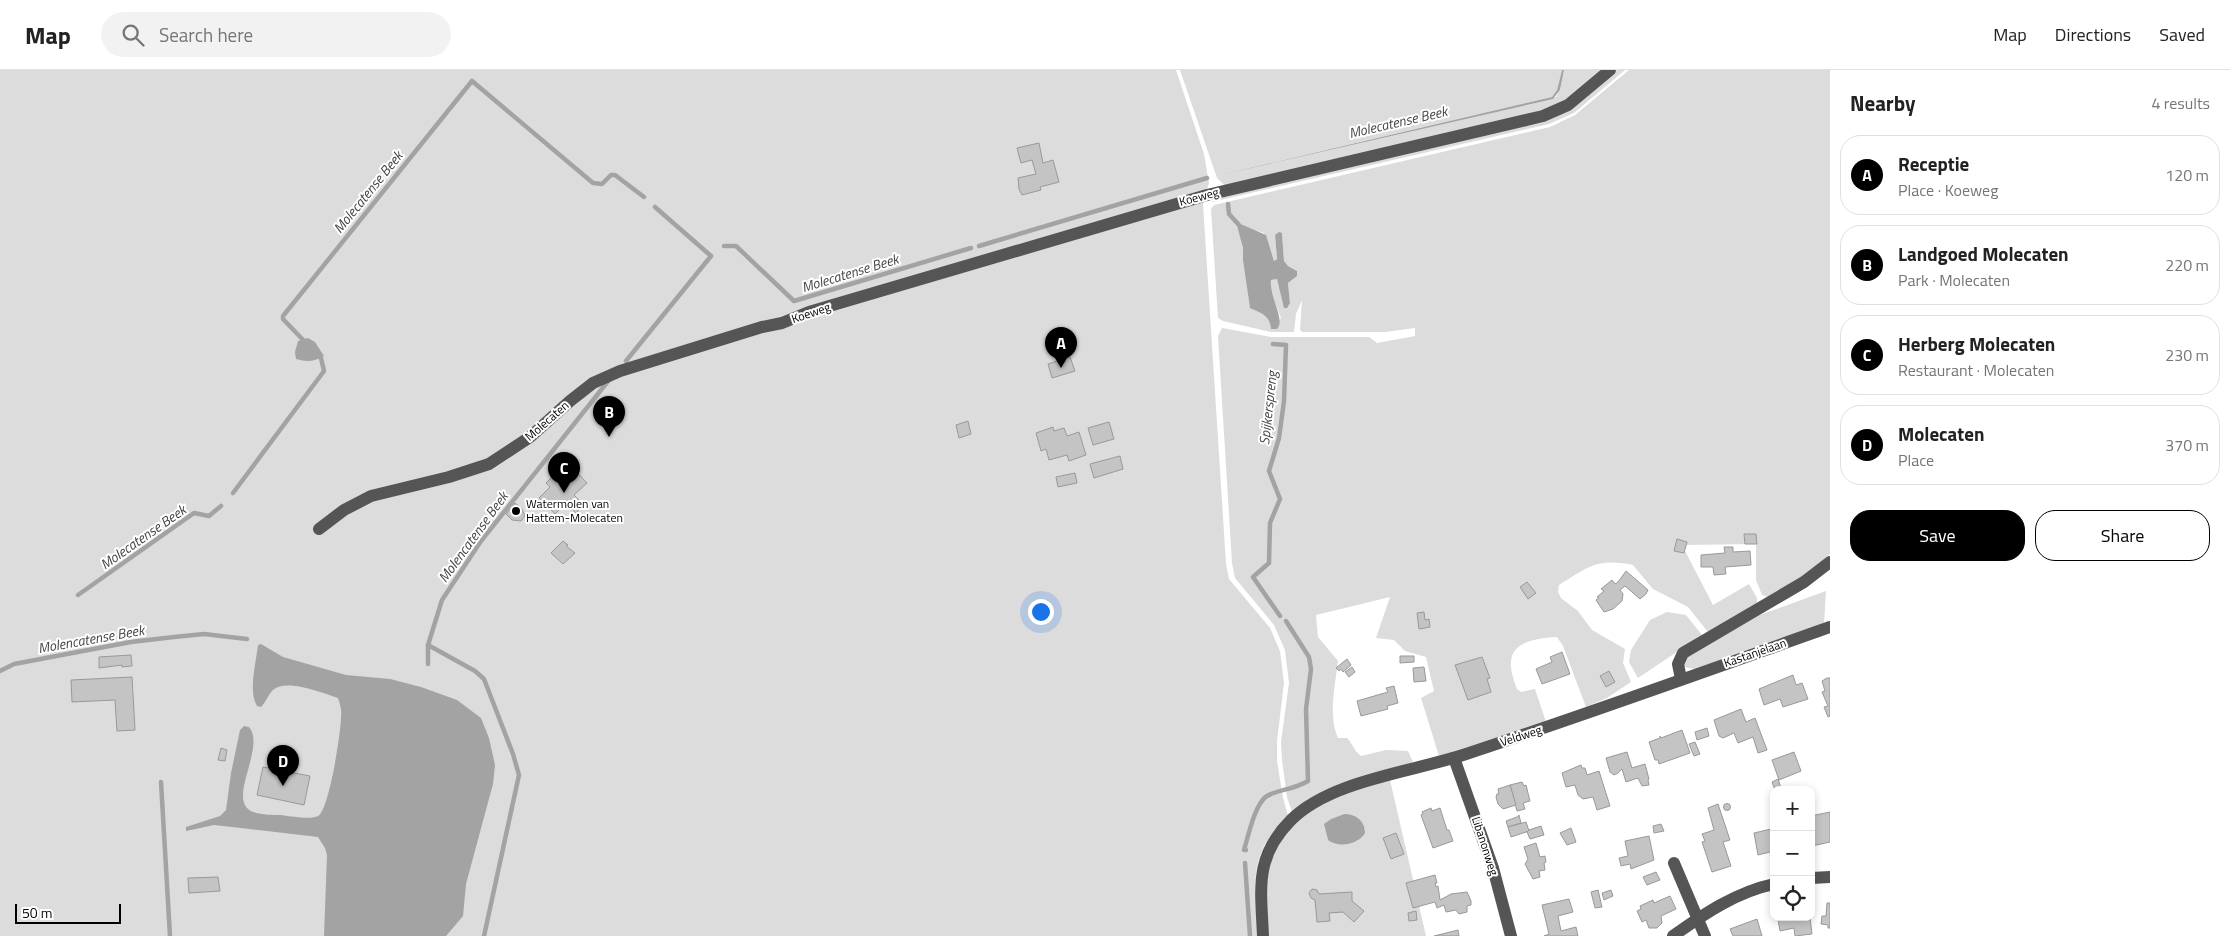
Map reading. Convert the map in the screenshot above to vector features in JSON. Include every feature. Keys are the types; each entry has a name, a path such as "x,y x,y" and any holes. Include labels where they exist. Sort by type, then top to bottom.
{"street":[{"name":"Koeweg","path":"782,323 809,312 1207,195 1543,116 1568,105 1610,70"},
{"name":"Molecaten","path":"319,529 344,510 371,496 449,477 489,464 530,437 580,392 607,376 732,336 782,323"},
{"path":"1681,679 1678,664 1683,653 1804,582 1830,562"},
{"name":"Kastanjelaan","path":"1681,679 1830,627"},
{"name":"Veldweg","path":"1263,936 1261,880 1267,852 1292,819 1307,807 1341,790 1454,758 1579,717 1681,679"},
{"name":"Libanonweg","path":"1454,758 1493,868 1511,936"},
{"path":"1674,863 1704,936"},
{"path":"1815,878 1830,877"},
{"path":"1673,936 1722,904 1755,888 1770,885"}],"shaded area":[{"path":"0,70 1176,70 1204,154 1209,183 1203,204 1226,564 1229,579 1270,628 1280,651 1284,683 1277,741 1277,761 1283,798 1288,815 1266,843 1258,863 1255,894 1258,936 0,936"},
{"path":"1180,70 1562,70 1557,90 1552,97 1219,175 1556,97 1560,90 1564,70 1605,70 1557,107 1225,186 1217,178"},
{"path":"1562,70 1564,70 1560,90 1553,99 1220,175 1552,97 1557,90"},
{"path":"1617,70 1625,70 1574,113 1549,124 1212,202 1215,198 1581,101"},
{"path":"1629,70 1830,70 1830,554 1807,574 1768,597 1762,595 1756,580 1756,544 1682,545 1713,605 1749,584 1757,598 1757,603 1708,632 1688,607 1653,589 1633,565 1610,563 1586,569 1559,585 1558,592 1561,598 1578,611 1592,630 1625,649 1623,663 1631,682 1607,698 1586,707 1563,646 1557,637 1536,639 1522,644 1513,654 1511,661 1517,689 1521,692 1535,689 1546,722 1439,756 1421,698 1434,691 1426,657 1405,651 1394,640 1376,638 1390,597 1316,615 1318,637 1338,661 1334,690 1333,720 1338,738 1347,738 1361,756 1386,750 1408,751 1413,762 1292,812 1287,797 1281,742 1289,683 1285,650 1274,625 1235,578 1232,563 1218,336 1222,328 1271,337 1369,337 1377,343 1415,336 1415,328 1385,332 1302,332 1300,330 1302,300 1296,314 1294,332 1271,332 1223,321 1218,318 1211,209 1214,205 1550,127 1575,115","holes":["1238,222 1247,228 1264,233 1274,261 1277,259 1275,235 1282,233 1284,261 1288,266 1297,271 1293,279 1288,283 1290,303 1284,301 1277,279 1271,280 1271,293 1281,318 1271,329 1267,317 1250,307 1244,254 1236,224"]},
{"path":"1236,222 1266,235 1274,261 1277,259 1275,235 1279,232 1282,233 1284,261 1288,266 1297,271 1297,276 1288,283 1290,303 1287,308 1284,308 1277,279 1271,280 1272,294 1280,320 1277,329 1271,329 1267,318 1250,308 1243,248"},
{"path":"308,338 315,342 324,356 310,361 296,359 295,352 298,341"},
{"path":"1826,591 1824,624 1694,669 1685,667 1682,663 1686,657 1760,615"},
{"path":"1667,612 1686,615 1702,635 1638,678 1629,662 1631,650 1650,620"},
{"path":"261,644 283,657 346,675 390,679 421,687 457,700 481,718 489,738 495,765 493,784 466,884 463,916 446,936 324,936 327,855 318,837 214,825 186,831 186,827 220,816 226,810 240,730 244,726 249,727 253,735 251,757 243,791 243,801 247,808 262,814 305,818 318,816 322,811 334,770 339,738 341,712 338,698 314,690 287,685 273,690 261,707 257,706 253,693 254,668 258,645"},
{"path":"1390,780 1426,936 1268,936 1267,870 1272,852 1282,837 1294,824 1323,804","holes":["1344,814 1361,821 1365,829 1358,841 1328,840 1325,824 1331,819"]},
{"path":"1344,814 1352,815 1359,819 1365,829 1365,833 1353,843 1337,844 1328,840 1324,824"}],"building":[{"path":"1039,143 1043,163 1053,160 1059,182 1040,187 1041,190 1022,195 1019,189 1018,178 1036,174 1032,160 1021,163 1017,148"},
{"path":"1070,357 1075,371 1052,378 1048,364"},
{"path":"968,421 971,434 959,438 956,425"},
{"path":"1109,422 1114,439 1093,445 1088,428"},
{"path":"1053,427 1054,431 1064,428 1067,436 1079,432 1086,455 1069,461 1067,455 1049,460 1046,449 1041,451 1036,433"},
{"path":"1120,456 1123,469 1094,478 1090,464"},
{"path":"572,467 587,483 574,495 584,505 576,513 566,503 555,514 539,498 550,487 546,483 555,474 559,479"},
{"path":"1075,473 1077,483 1058,487 1056,477"},
{"name":"Watermolen van Hattem-Molecaten","path":"515,503 522,509 525,516 521,521 512,520 506,514"},
{"path":"1744,534 1756,534 1757,544 1745,544"},
{"path":"1677,539 1687,542 1684,553 1674,551"},
{"path":"563,541 575,553 563,564 551,553"},
{"path":"1724,547 1733,547 1733,552 1750,551 1751,565 1725,567 1726,574 1714,575 1713,567 1701,567 1701,555 1725,553"},
{"path":"1626,571 1648,590 1646,594 1640,599 1625,586 1620,590 1623,594 1622,601 1613,609 1604,612 1596,600 1604,591 1601,589 1612,580 1615,584 1618,582"},
{"path":"1527,582 1536,593 1528,599 1520,587"},
{"path":"1424,612 1425,620 1429,619 1430,627 1419,629 1417,613"},
{"path":"1562,652 1570,674 1542,684 1536,669 1552,662 1550,657"},
{"path":"131,655 132,666 122,667 122,665 99,668 99,657"},
{"path":"1400,656 1414,656 1414,662 1400,663"},
{"path":"1482,657 1490,678 1487,679 1491,692 1468,700 1455,665"},
{"path":"1347,659 1351,665 1343,672 1341,669 1339,671 1336,668"},
{"path":"1352,667 1355,672 1349,677 1345,672"},
{"path":"1424,667 1426,681 1414,682 1413,668"},
{"path":"1609,671 1615,682 1606,687 1600,676"},
{"path":"1793,675 1796,685 1802,683 1808,699 1783,707 1780,699 1764,705 1759,689"},
{"path":"132,677 135,730 117,731 115,700 72,702 71,680"},
{"path":"1830,678 1830,716 1828,717 1824,707 1828,706 1822,692 1825,691 1822,681"},
{"path":"1394,686 1398,703 1387,706 1388,709 1361,716 1357,701 1388,692 1386,688"},
{"path":"1741,709 1746,722 1755,718 1767,750 1758,753 1753,737 1738,743 1734,733 1723,738 1719,736 1714,720"},
{"path":"1707,728 1709,736 1697,740 1695,732"},
{"path":"1682,730 1690,753 1659,764 1658,760 1655,760 1649,742 1660,738 1660,736 1661,738"},
{"path":"1695,742 1700,754 1694,756 1689,744"},
{"path":"221,748 227,750 225,761 218,760"},
{"path":"1627,752 1632,768 1645,764 1649,785 1642,786 1638,778 1626,782 1622,769 1614,775 1610,772 1606,758"},
{"path":"1794,752 1801,771 1779,780 1772,760"},
{"path":"1581,765 1582,768 1585,768 1587,775 1599,771 1610,806 1597,810 1593,797 1583,799 1578,795 1575,785 1566,787 1562,773"},
{"path":"263,767 310,776 304,805 257,795"},
{"path":"1778,779 1780,786 1774,786 1772,782"},
{"path":"1522,782 1524,786 1526,785 1530,801 1523,803 1525,809 1517,811 1510,785"},
{"path":"1510,785 1516,805 1503,809 1498,804 1496,797 1499,794 1498,789"},
{"path":"1727,803 1731,807 1727,811 1723,807"},
{"path":"1718,804 1730,840 1723,842 1731,866 1712,872 1702,842 1705,841 1702,834 1714,830 1708,808"},
{"path":"1431,808 1432,811 1440,808 1447,830 1449,830 1453,841 1433,848 1421,815 1423,814 1422,812"},
{"path":"1830,812 1830,842 1815,845 1815,815"},
{"path":"1519,815 1521,823 1508,827 1506,821"},
{"path":"1526,822 1529,831 1511,837 1508,827"},
{"path":"1661,824 1664,831 1654,833 1653,826"},
{"path":"1541,826 1544,835 1530,839 1527,832"},
{"path":"1571,828 1576,842 1567,845 1560,833"},
{"path":"1770,829 1770,852 1758,855 1754,833"},
{"path":"1396,833 1404,854 1391,859 1383,838"},
{"path":"1649,836 1654,860 1631,869 1630,864 1621,866 1619,858 1628,856 1625,841"},
{"path":"1536,843 1540,857 1545,856 1546,862 1544,863 1545,870 1539,871 1540,877 1533,879 1525,864 1528,859 1524,847"},
{"path":"1656,872 1660,880 1647,885 1643,877"},
{"path":"1435,875 1437,883 1435,883 1436,887 1438,886 1440,900 1451,894 1467,892 1471,905 1467,906 1467,912 1459,914 1456,910 1446,912 1444,905 1437,908 1435,902 1413,908 1406,883"},
{"path":"218,877 220,891 189,893 188,878"},
{"path":"1312,889 1317,890 1319,894 1352,892 1352,901 1364,911 1354,922 1343,912 1329,913 1330,921 1317,922 1315,900 1311,898 1309,893"},
{"path":"1598,890 1602,907 1595,908 1591,892"},
{"path":"1611,890 1613,896 1604,900 1602,893"},
{"path":"1670,896 1676,909 1661,916 1662,923 1657,928 1649,928 1646,920 1642,922 1637,911 1641,909 1640,906 1653,900 1654,903"},
{"path":"1569,899 1573,912 1558,916 1561,931 1576,927 1578,936 1544,936 1549,934 1542,905"},
{"path":"1827,903 1830,903 1830,928 1828,928 1828,925 1821,924 1822,916 1826,916"},
{"path":"1416,911 1417,920 1409,921 1408,913"},
{"path":"1757,919 1762,936 1733,936 1730,929"},
{"path":"1778,921 1810,921 1812,934 1795,936 1794,928 1780,931"},
{"path":"1458,930 1459,936 1434,936"}],"waterway":[{"name":"Molecatense Beek","path":"306,343 283,319 283,316 472,81 593,183 602,184 611,175 615,175 644,197"},
{"name":"Molecatense Beek","path":"979,246 1207,178"},
{"name":"Spijkerspreng","path":"1228,204 1229,214 1239,225"},
{"name":"Molencatense Beek","path":"626,361 711,256 655,207"},
{"name":"Molecatense Beek","path":"724,246 736,246 794,301 971,248"},
{"name":"Spijkerspreng","path":"1273,344 1286,345 1284,401 1279,438 1269,471 1280,499 1270,523 1269,563 1253,577 1280,616"},
{"name":"Molecatense Beek","path":"233,493 324,371 321,358 317,354"},
{"name":"Molencatense Beek","path":"484,936 519,775 513,754 484,679 475,671 428,645 442,600 481,541 609,380"},
{"name":"Molecatense Beek","path":"78,595 194,513 209,516 221,506"},
{"name":"Spijkerspreng","path":"1246,850 1244,850 1252,821 1263,800 1267,796 1308,781 1306,709 1311,669 1309,657 1286,621"},
{"name":"Molencatense Beek","path":"0,671 14,664 131,642 204,634 247,639"},
{"path":"428,645 428,664"},
{"path":"161,782 170,936"},
{"name":"Spijkerspreng","path":"1245,863 1250,936"}],"place":[{"name":"Receptie","path":"1061,368"},
{"name":"Landgoed Molecaten","path":"609,437"},
{"name":"Herberg Molecaten","path":"564,493"},
{"name":"Watermolen van Hattem-Molecaten","path":"516,511"},
{"name":"Molecaten","path":"283,786"}]}
